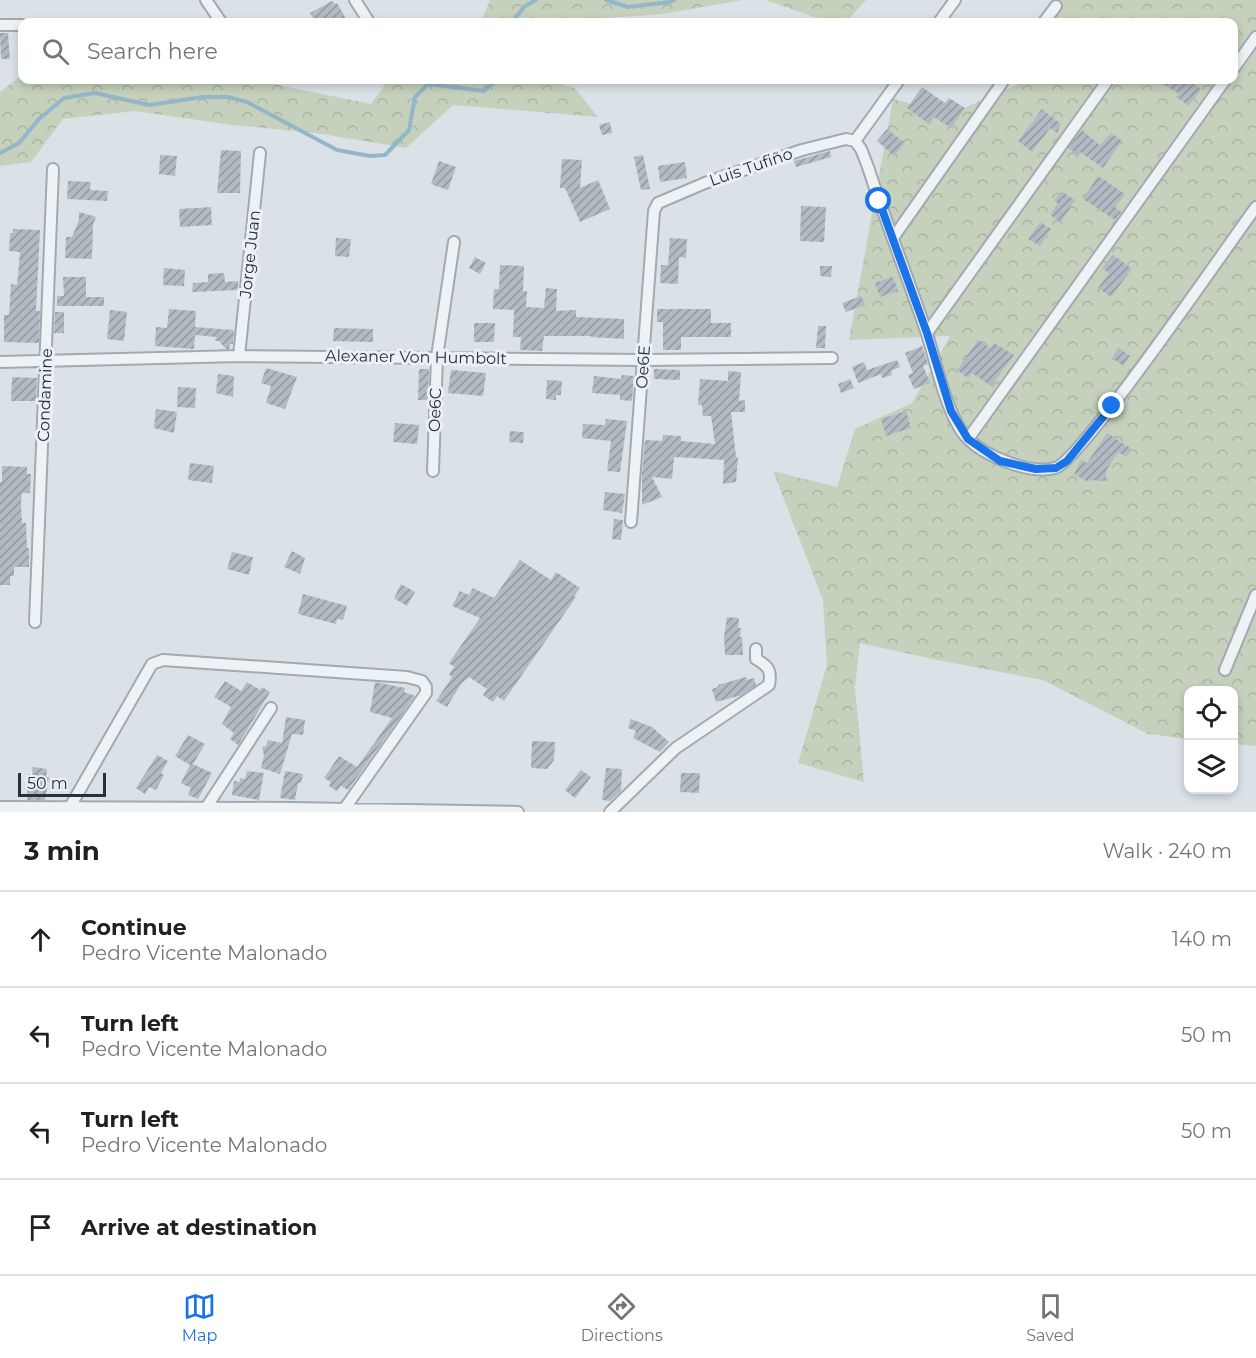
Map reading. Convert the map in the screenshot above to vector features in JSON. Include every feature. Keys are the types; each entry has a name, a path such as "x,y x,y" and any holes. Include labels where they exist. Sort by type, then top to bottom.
{"street":[{"path":"206,0 218,18"},
{"path":"355,0 366,18"},
{"path":"942,18 955,0"},
{"path":"1047,18 1056,6"},
{"path":"0,25 18,25"},
{"path":"1238,61 1256,37"},
{"path":"896,84 855,141 868,167 927,333 951,411 968,439 1000,461 1036,469 1056,468 1067,461 1112,406 1256,207"},
{"path":"893,238 1001,84"},
{"path":"927,333 1105,84"},
{"path":"968,439 1223,84"},
{"name":"Luis Tufiño","path":"654,211 658,203 705,183 802,150 846,139 855,141"},
{"name":"Jorge Juan","path":"239,356 260,153"},
{"name":"Condamine","path":"35,622 53,169"},
{"name":"Oe6E","path":"631,522 654,211"},
{"name":"Oe6C","path":"433,471 437,357 454,242"},
{"name":"Alexaner Von Humbolt","path":"0,362 239,356 644,360 832,358"},
{"path":"1225,670 1256,595"},
{"path":"610,812 676,748 769,685 771,675 768,666 756,659 756,649"},
{"path":"70,807 152,664 158,661 384,676 422,681 426,687 426,693 345,808"},
{"path":"200,809 271,708"},
{"path":"0,807 144,810 345,808 518,812"}],"green space":[{"path":"490,0 742,0 663,14 604,18 483,18"},
{"path":"766,0 866,0 850,18 817,18"},
{"path":"1056,0 1256,0 1256,746 1238,744 1238,686 1184,686 1184,738 1148,734 1043,680 860,643 855,688 864,782 798,763 827,665 823,600 773,471 837,487 855,429 912,403 950,336 849,340 893,99 951,114 1018,84 1238,84 1238,18 1051,18"},
{"path":"18,78 18,84 274,84 371,104 385,84 560,84 575,88 598,117 453,105 406,148 316,133 232,125 135,111 63,119 31,162 0,166 0,92"}],"building":[{"path":"332,1 337,3 346,18 313,18 310,13"},
{"path":"0,33 8,33 10,59 1,59"},
{"path":"1163,84 1194,84 1201,89 1189,106 1176,97 1179,94"},
{"path":"922,87 945,103 949,98 965,108 951,128 934,117 929,124 907,108"},
{"path":"1042,109 1061,124 1057,133 1050,128 1032,152 1018,141"},
{"path":"610,122 612,133 602,135 599,125"},
{"path":"887,129 905,143 894,156 877,141"},
{"path":"1082,130 1100,145 1111,133 1122,141 1103,168 1080,152 1078,155 1068,148"},
{"path":"221,150 241,151 240,193 217,193"},
{"path":"830,151 831,157 796,167 794,161"},
{"path":"160,155 177,156 175,176 159,174"},
{"path":"643,155 650,189 641,190 634,157"},
{"path":"562,159 582,160 580,188 598,180 610,209 580,222 565,188 560,188"},
{"path":"439,161 456,167 448,190 431,184"},
{"path":"685,162 687,178 660,182 658,166"},
{"path":"1098,176 1125,194 1115,207 1121,212 1115,220 1083,199"},
{"path":"68,181 91,182 90,190 108,191 107,201 67,199"},
{"path":"1061,191 1075,200 1061,222 1050,215 1058,203 1054,201"},
{"path":"801,206 826,207 824,242 800,241"},
{"path":"211,207 212,225 180,227 179,209"},
{"path":"79,212 96,217 93,225 92,259 65,258 66,237 72,237 79,220"},
{"path":"1040,222 1051,229 1040,246 1028,239"},
{"path":"13,229 40,230 36,311 40,311 39,343 4,342 4,315 9,315 11,284 17,285 20,252 9,251 10,233 13,233"},
{"path":"336,238 351,239 349,257 335,256"},
{"path":"670,238 687,239 686,258 679,257 678,284 660,283 661,265 668,265"},
{"path":"1113,255 1132,269 1111,297 1098,288 1109,273 1102,268"},
{"path":"475,257 486,263 480,274 469,268"},
{"path":"500,265 524,266 523,291 527,291 526,307 544,308 546,288 557,289 556,311 576,310 576,317 624,319 624,339 544,336 542,351 520,350 521,337 513,337 514,310 493,309 494,289 499,289"},
{"path":"820,266 832,266 831,277 820,276"},
{"path":"164,268 185,270 184,286 163,285"},
{"path":"224,273 225,282 238,281 238,290 192,292 193,283 208,282 208,274"},
{"path":"63,277 86,277 86,297 104,297 104,306 57,306 57,296 64,296"},
{"path":"893,277 898,291 880,297 875,283"},
{"path":"861,296 865,305 846,312 842,303"},
{"path":"169,309 196,311 195,327 234,330 233,344 226,349 219,341 215,341 216,337 195,335 194,349 155,346 156,327 167,328"},
{"path":"657,309 711,309 711,323 731,323 731,337 681,337 681,350 663,350 663,322 657,322"},
{"path":"110,310 127,312 124,341 107,339"},
{"path":"55,312 64,312 64,333 54,333"},
{"path":"474,323 495,323 494,342 474,342"},
{"path":"818,326 826,326 825,348 816,348"},
{"path":"334,328 373,329 373,342 333,341"},
{"path":"978,340 990,348 994,343 1014,355 991,386 972,373 968,378 957,370"},
{"path":"922,346 928,364 923,366 930,383 914,389 908,375 913,373 905,353"},
{"path":"1119,348 1130,356 1123,366 1112,358"},
{"path":"897,360 900,367 891,371 892,375 882,378 881,374 858,383 852,367 864,362 867,370"},
{"path":"266,368 297,377 285,409 266,403 271,386 261,383"},
{"path":"419,369 429,369 428,400 418,400"},
{"path":"654,369 680,370 680,380 654,379"},
{"path":"451,370 486,373 483,396 448,393"},
{"path":"728,371 741,372 739,401 745,400 745,412 731,412 736,457 738,457 736,482 723,484 724,460 674,457 672,479 652,477 662,497 642,505 645,440 662,441 663,435 681,436 681,441 715,444 711,416 703,416 702,405 698,405 700,379 728,381"},
{"path":"218,374 234,376 233,397 216,393"},
{"path":"622,375 634,376 632,401 620,400 620,395 592,393 594,376 621,379"},
{"path":"12,377 37,378 36,401 11,401"},
{"path":"850,379 854,388 841,393 838,384"},
{"path":"547,380 562,381 561,395 556,395 556,400 546,399"},
{"path":"178,387 196,388 195,408 177,407"},
{"path":"156,409 177,412 174,433 154,428"},
{"path":"906,411 911,428 886,436 881,419"},
{"path":"606,419 627,421 620,472 607,471 611,441 582,438 583,424 605,425"},
{"path":"395,423 419,425 417,444 393,442"},
{"path":"510,431 524,432 523,443 509,442"},
{"path":"1107,433 1132,449 1126,457 1118,452 1107,469 1105,481 1089,480 1088,482 1074,474 1081,460 1087,463"},
{"path":"190,463 214,466 212,483 188,480"},
{"path":"2,466 27,467 27,474 31,474 30,493 22,493 21,502 22,523 26,523 29,567 14,567 14,576 10,576 10,585 0,585"},
{"path":"605,492 625,494 622,513 603,510"},
{"path":"614,519 623,520 621,540 612,539"},
{"path":"292,551 305,558 300,574 284,567"},
{"path":"232,552 253,557 249,575 227,569"},
{"path":"520,560 551,580 556,572 580,588 574,596 576,597 504,701 497,696 493,702 483,695 487,689 469,677 461,684 447,707 436,701 452,677 449,674 454,667 449,663 480,618 452,606 460,591 469,595 473,588 494,598"},
{"path":"401,584 415,592 407,606 394,598"},
{"path":"303,594 347,606 343,620 337,619 336,624 298,614"},
{"path":"727,617 739,618 738,628 741,628 743,655 725,655 724,637"},
{"path":"746,677 747,680 754,678 756,685 742,695 716,702 712,689"},
{"path":"225,681 241,691 247,682 260,690 262,687 270,692 238,745 230,739 234,733 222,724 231,707 214,697"},
{"path":"375,682 405,688 404,692 415,696 348,790 341,786 337,791 329,786 331,782 324,778 339,756 357,767 392,718 370,712"},
{"path":"286,717 305,720 303,735 292,734 280,774 261,768 264,755 262,747 266,746 268,740 282,743"},
{"path":"631,719 652,727 669,742 660,752 633,738 636,731 628,728"},
{"path":"188,735 205,744 193,764 212,773 198,799 188,795 191,788 181,783 190,765 175,756"},
{"path":"532,741 555,742 554,760 547,769 531,768"},
{"path":"157,755 168,761 161,773 164,775 156,790 149,787 145,794 136,788"},
{"path":"33,767 47,769 46,777 49,777 45,800 27,800 28,774 32,774"},
{"path":"606,768 622,769 621,791 610,801 602,800"},
{"path":"581,770 591,777 575,798 565,790"},
{"path":"247,771 264,773 259,800 232,795 234,781 240,782 240,778 245,779"},
{"path":"285,771 303,774 301,783 298,783 295,800 280,798"},
{"path":"681,773 700,773 699,793 680,792"}],"waterway":[{"path":"515,18 525,6 536,0"},
{"path":"606,0 628,7 674,0"},
{"path":"0,153 19,143 39,119 64,98 95,93 149,105 203,97 228,97 247,102 337,150 370,156 385,155 409,130 415,97 428,84"},
{"path":"428,84 484,91 492,84"}],"route":[{"path":"879,201 927,333 951,411 968,439 1000,461 1036,469 1056,468 1067,461 1112,406"}]}
